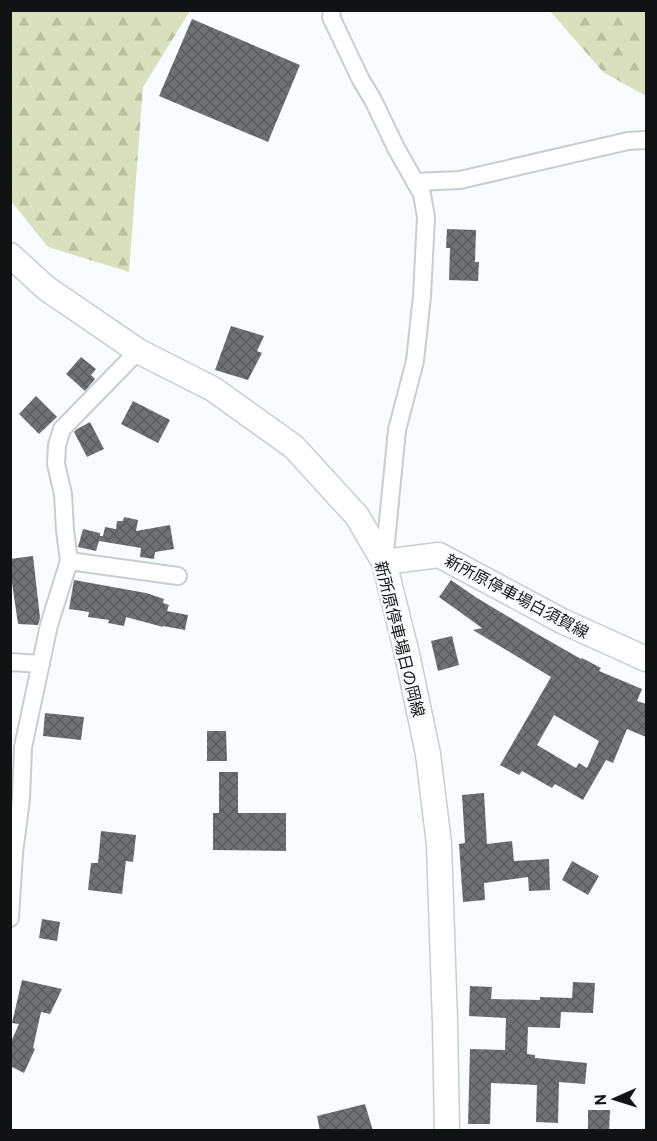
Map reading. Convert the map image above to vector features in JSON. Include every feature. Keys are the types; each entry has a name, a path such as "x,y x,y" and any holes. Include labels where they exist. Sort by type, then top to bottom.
{"main road":[{"name":"新所原停車場日の岡線","path":"10,255 46,288 138,351 213,389 294,447 357,516 384,562 407,654 428,754 439,844 447,1131"},
{"name":"新所原停車場白須賀線","path":"384,562 439,555 562,621 646,659"}],"street":[{"path":"332,10 331,16 361,80 422,194 426,217 422,296 415,361 397,430 384,562"},
{"path":"416,182 460,180 627,141 646,140"},
{"path":"10,918 14,853 21,799 23,747 50,626 69,561 63,494 56,464 57,445 62,429 138,351"},
{"path":"69,561 178,576"},
{"path":"10,662 41,664"}],"green space":[{"path":"10,11 190,11 143,87 129,272 48,247 11,201"},
{"path":"550,11 646,11 646,96 603,72"}],"building":[{"path":"192,19 300,65 268,142 159,96"},
{"path":"447,229 476,230 475,262 479,262 478,281 449,280 450,248 446,248"},
{"path":"231,326 264,336 257,351 262,353 248,380 215,370"},
{"path":"81,357 96,369 91,375 95,379 85,391 66,374"},
{"path":"36,396 57,417 39,434 19,414"},
{"path":"133,401 170,420 158,443 121,424"},
{"path":"90,422 104,449 87,457 74,432"},
{"path":"124,517 138,520 136,531 170,525 174,549 155,552 154,559 140,557 141,548 99,541 96,551 78,547 83,529 100,533 100,536 103,536 105,527 116,529 117,521 123,521"},
{"path":"33,556 40,618 38,625 18,624 10,559"},
{"path":"74,580 146,593 164,599 163,603 169,605 167,611 188,615 185,630 163,627 126,617 124,626 108,623 109,620 88,617 89,612 69,609"},
{"path":"451,580 539,635 601,668 599,671 642,689 637,701 646,704 646,737 627,729 613,763 606,760 583,800 555,784 552,788 522,771 519,775 500,765 551,677 473,630 482,628 439,597","holes":["554,715 599,741 587,768 579,763 576,768 537,745"]},
{"path":"452,636 459,665 438,671 431,641"},
{"path":"45,713 84,717 81,740 43,736"},
{"path":"207,731 226,731 227,761 207,761"},
{"path":"219,772 238,772 238,813 286,813 286,851 213,850 213,813 219,813"},
{"path":"484,793 487,844 512,841 514,861 549,859 550,890 529,891 528,877 484,883 485,900 463,902 459,844 465,843 462,795"},
{"path":"101,831 136,835 133,862 126,861 122,894 88,890 91,863 98,863"},
{"path":"572,861 599,876 588,895 562,880"},
{"path":"42,919 60,922 57,941 39,938"},
{"path":"22,980 62,989 50,1014 41,1012 33,1048 35,1049 24,1073 10,1066 10,1044 19,1024 12,1023"},
{"path":"573,982 595,983 593,1013 561,1012 560,1028 528,1027 527,1054 535,1055 535,1058 587,1063 585,1084 559,1082 558,1123 536,1122 537,1085 491,1083 490,1124 468,1124 470,1049 505,1050 506,1018 469,1016 470,986 492,987 491,999 540,1000 540,997 572,998"},
{"path":"365,1104 373,1131 320,1131 317,1116"},
{"path":"588,1110 610,1110 609,1131 588,1131"}]}
